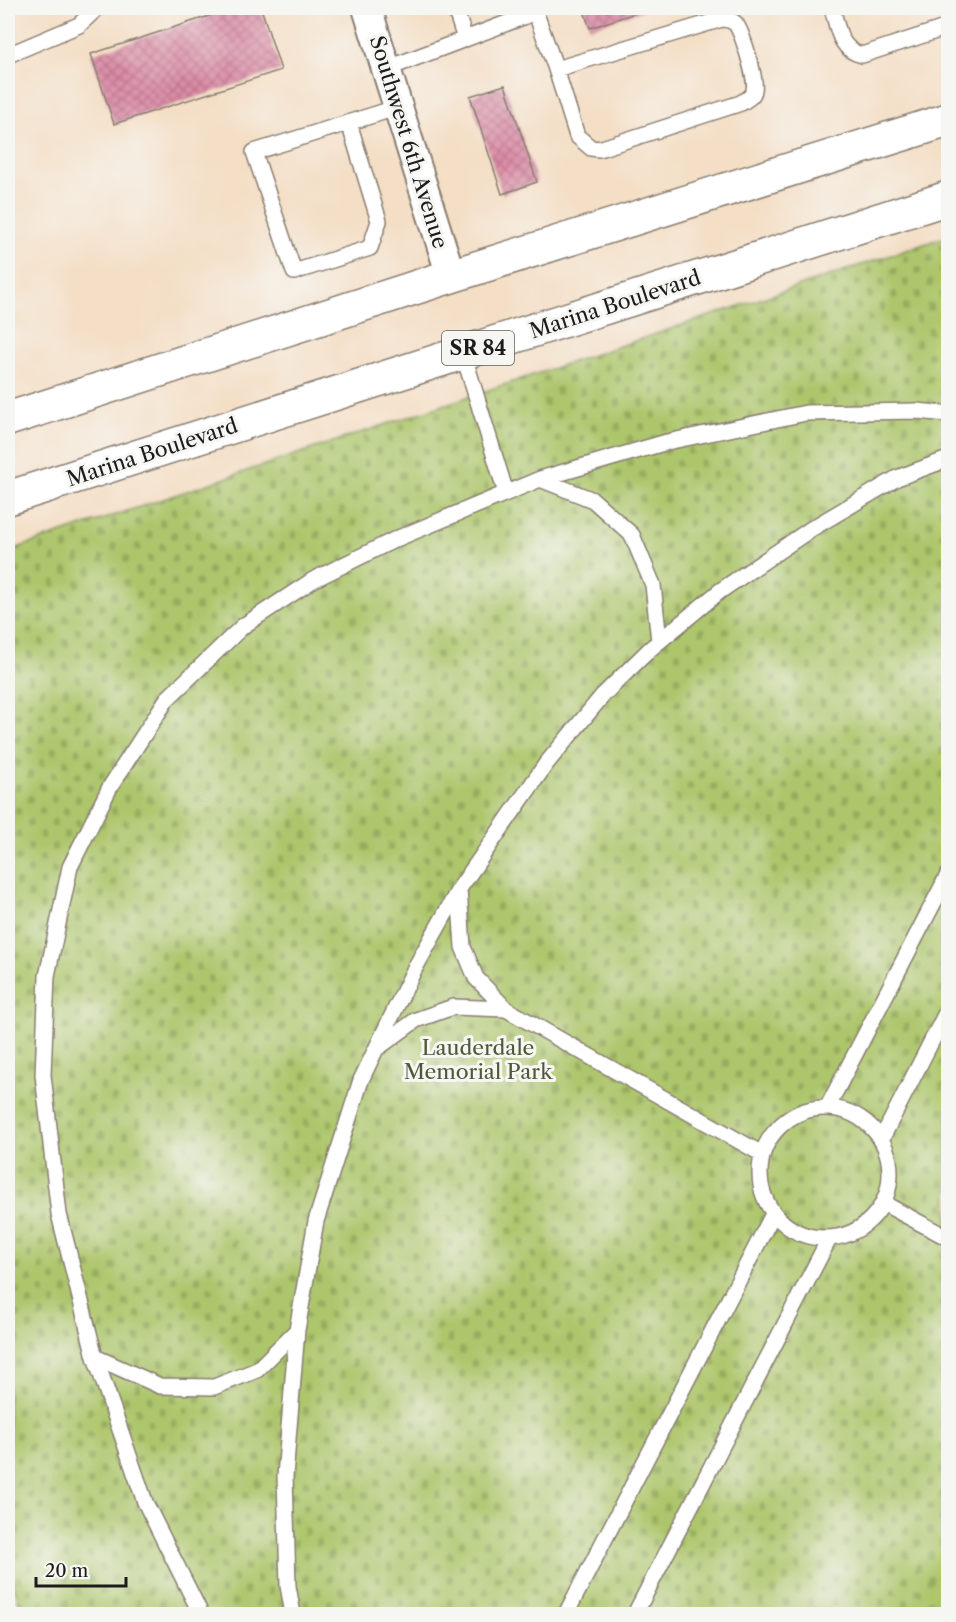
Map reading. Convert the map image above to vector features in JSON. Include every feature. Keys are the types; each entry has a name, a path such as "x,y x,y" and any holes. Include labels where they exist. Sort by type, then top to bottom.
{"main road":[{"path":"8,419 451,276 948,120"},
{"name":"Marina Boulevard","path":"8,498 948,198"}],"street":[{"name":"Southwest 6th Avenue","path":"367,8 451,276"}],"lane":[{"path":"8,55 79,25 97,8"},
{"path":"455,8 465,39"},
{"path":"832,8 843,43 851,52 862,55 948,27"},
{"path":"386,69 535,9 577,136 591,148 599,149 741,103 751,97 755,82 740,31 735,23 728,19 556,69"},
{"path":"349,123 379,221 370,248 294,272 254,152 399,107"},
{"path":"463,353 506,493"},
{"path":"201,1614 145,1502 95,1357 59,1214 43,1075 47,976 70,867 110,787 167,699 243,626 314,580 396,538 540,479 667,442 806,413 917,411 948,414"},
{"path":"293,1614 288,1586 285,1476 297,1330 316,1221 361,1080 415,968 459,889 546,764 603,695 659,641 720,591 811,529 897,478 948,459"},
{"path":"540,479 593,500 632,535 653,585 659,641"},
{"path":"827,1108 948,875"},
{"path":"459,889 463,947 476,978 506,1009 762,1154"},
{"path":"376,1049 416,1020 453,1007 506,1009"},
{"path":"881,1140 948,1009"},
{"path":"827,1108 843,1111 858,1117 871,1127 881,1140 889,1160 890,1182 883,1203 869,1221 851,1234 830,1239 808,1237 788,1228 773,1214 763,1195 759,1175 762,1154 772,1135 787,1120 807,1111 827,1108"},
{"path":"883,1203 948,1238"},
{"path":"566,1614 773,1214"},
{"path":"635,1614 830,1239"},
{"path":"95,1357 160,1386 214,1387 257,1370 297,1330"}],"green space":[{"name":"Lauderdale Memorial Park","path":"948,236 948,1614 23,1614 8,1567 8,551"}],"building":[{"path":"234,8 261,8 281,70 114,124 91,54"},
{"path":"583,8 650,8 590,28"},
{"path":"505,85 537,182 502,194 470,96"}]}
